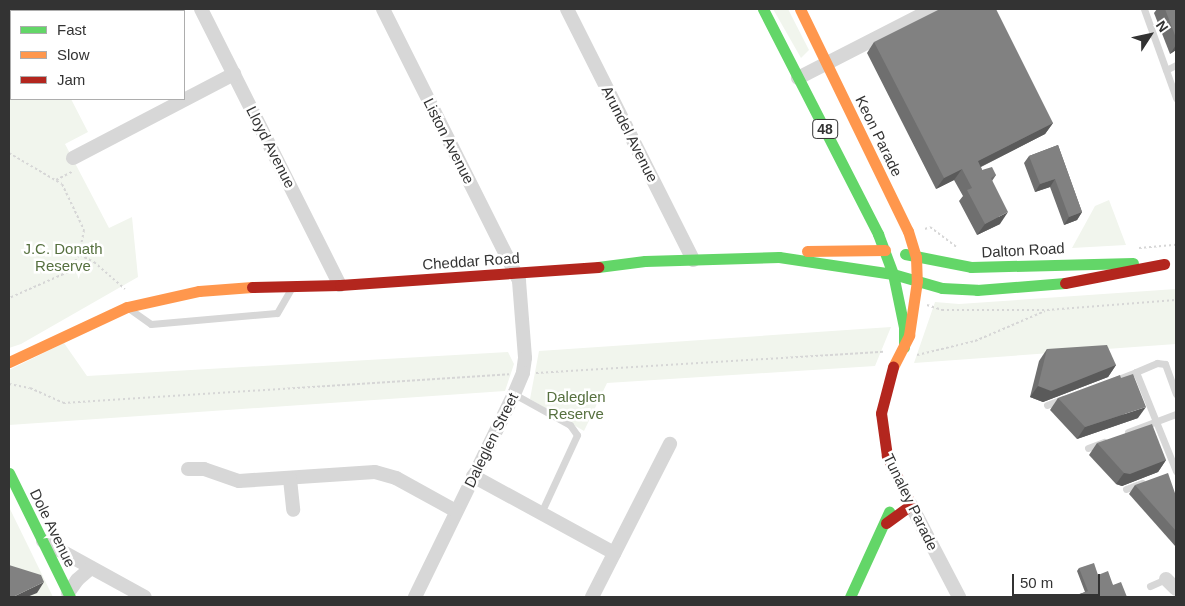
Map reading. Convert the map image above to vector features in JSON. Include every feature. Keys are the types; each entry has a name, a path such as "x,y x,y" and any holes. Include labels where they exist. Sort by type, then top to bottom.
{"main road":[{"name":"48","path":"763,9 885,250 893,274"},
{"name":"Keon Parade","path":"800,9 906,225 916,257 917,281"},
{"name":"Cheddar Road","path":"9,362 127,307 199,291 294,284 340,285 604,267 645,270 693,260 779,257 835,249 885,250"},
{"name":"Dalton Road","path":"885,250 971,267 1083,262 1176,264"},
{"name":"Cheddar Road","path":"779,257 828,262 893,274"},
{"name":"Dalton Road","path":"893,274 949,289 1002,289 1084,282 1164,264"},
{"path":"893,274 904,327 904,347"},
{"name":"Tunaley Parade","path":"910,505 887,456 881,413 887,379 904,347 910,331 917,281"},
{"name":"Cheddar Road","path":"163,298 198,300 287,296 340,285"},
{"name":"Dole Avenue","path":"9,473 69,595"},
{"path":"850,597 886,523 894,499 902,487"},
{"path":"886,523 910,505"}],"street":[{"name":"Lloyd Avenue","path":"201,9 340,285"},
{"name":"Liston Avenue","path":"383,9 515,273"},
{"name":"Arundel Avenue","path":"567,9 693,260"},
{"path":"798,78 933,9"},
{"path":"76,163 234,74"},
{"name":"Daleglen Street","path":"415,597 523,373 519,281 515,273"},
{"path":"592,597 670,444"},
{"path":"188,469 204,469 239,481 375,472 396,478 456,511"},
{"path":"473,476 614,553"},
{"path":"290,479 293,510"},
{"name":"Tunaley Parade","path":"910,505 959,597"},
{"path":"43,541 144,597"},
{"path":"69,595 77,580 91,568"},
{"path":"1166,579 1176,589"}],"lane":[{"path":"1144,9 1176,98"},
{"path":"1166,70 1176,65"},
{"path":"127,307 151,324 277,313 294,284"},
{"path":"1100,386 1156,363 1165,364 1176,394"},
{"path":"1136,372 1176,471 1168,474"},
{"path":"514,394 570,425 577,435 541,513"},
{"path":"1047,406 1074,396"},
{"path":"1122,435 1176,414"},
{"path":"1088,448 1113,438"},
{"path":"1126,489 1151,480"},
{"path":"1150,586 1166,579"}],"path":[{"path":"9,153 62,184 82,222 79,255 68,272 9,298"},
{"path":"56,180 76,163"},
{"path":"79,255 94,262 125,289"},
{"path":"915,301 942,310 1047,310 1176,300"},
{"path":"915,356 975,341 1047,310"},
{"path":"9,384 30,388 63,403 884,352"}],"green space":[{"path":"773,9 788,9 809,50 801,58"},
{"name":"J.C. Donath Reserve","path":"9,32 10,100 72,100 88,132 65,144 109,228 132,217 138,277 21,344 9,348"},
{"path":"1109,200 1126,245 1072,248 1095,206"},
{"path":"1176,289 1176,344 914,363 935,302 959,304"},
{"name":"Daleglen Reserve","path":"891,327 875,366 607,383 584,431 530,399 539,351"},
{"path":"64,343 87,376 508,352 514,364 505,391 9,425 9,370"},
{"path":"9,507 53,597 9,597"}],"building":[{"path":"89,9 110,10 90,10"},
{"path":"940,9 996,9 1053,123 978,161 982,170 992,167 996,175 991,178 1008,212 985,224 967,190 972,188 962,169 944,178 874,42"},
{"path":"1165,9 1176,9 1176,38"},
{"path":"1058,145 1082,212 1069,217 1055,179 1040,184 1029,156"},
{"path":"1107,345 1116,365 1051,391 1038,386 1047,349"},
{"path":"1133,374 1146,407 1085,427 1058,398 1120,375 1121,378"},
{"path":"1152,424 1166,460 1130,474 1124,473 1097,443"},
{"path":"1168,473 1176,496 1176,531 1135,485"},
{"path":"1094,563 1098,575 1108,571 1113,585 1121,582 1127,597 1072,597 1088,591 1079,568"},
{"path":"9,565 41,575 44,582 13,597 9,597"}],"traffic: fast":[{"path":"763,9 878,234 893,274 942,288 977,290 1065,283"},
{"path":"905,254 971,267 1133,263"},
{"path":"598,267 645,261 779,257 893,274 904,327 904,347"},
{"path":"9,473 70,597"},
{"path":"850,597 889,512"}],"traffic: slow":[{"path":"800,9 908,231 916,257 917,281"},
{"path":"807,251 885,250"},
{"path":"893,367 909,335 917,281"},
{"path":"9,362 127,307 199,291 252,287"}],"traffic: jam":[{"path":"1065,283 1164,264"},
{"path":"252,287 340,285 598,267"},
{"path":"886,523 911,505 887,456 881,413 893,367"}]}
